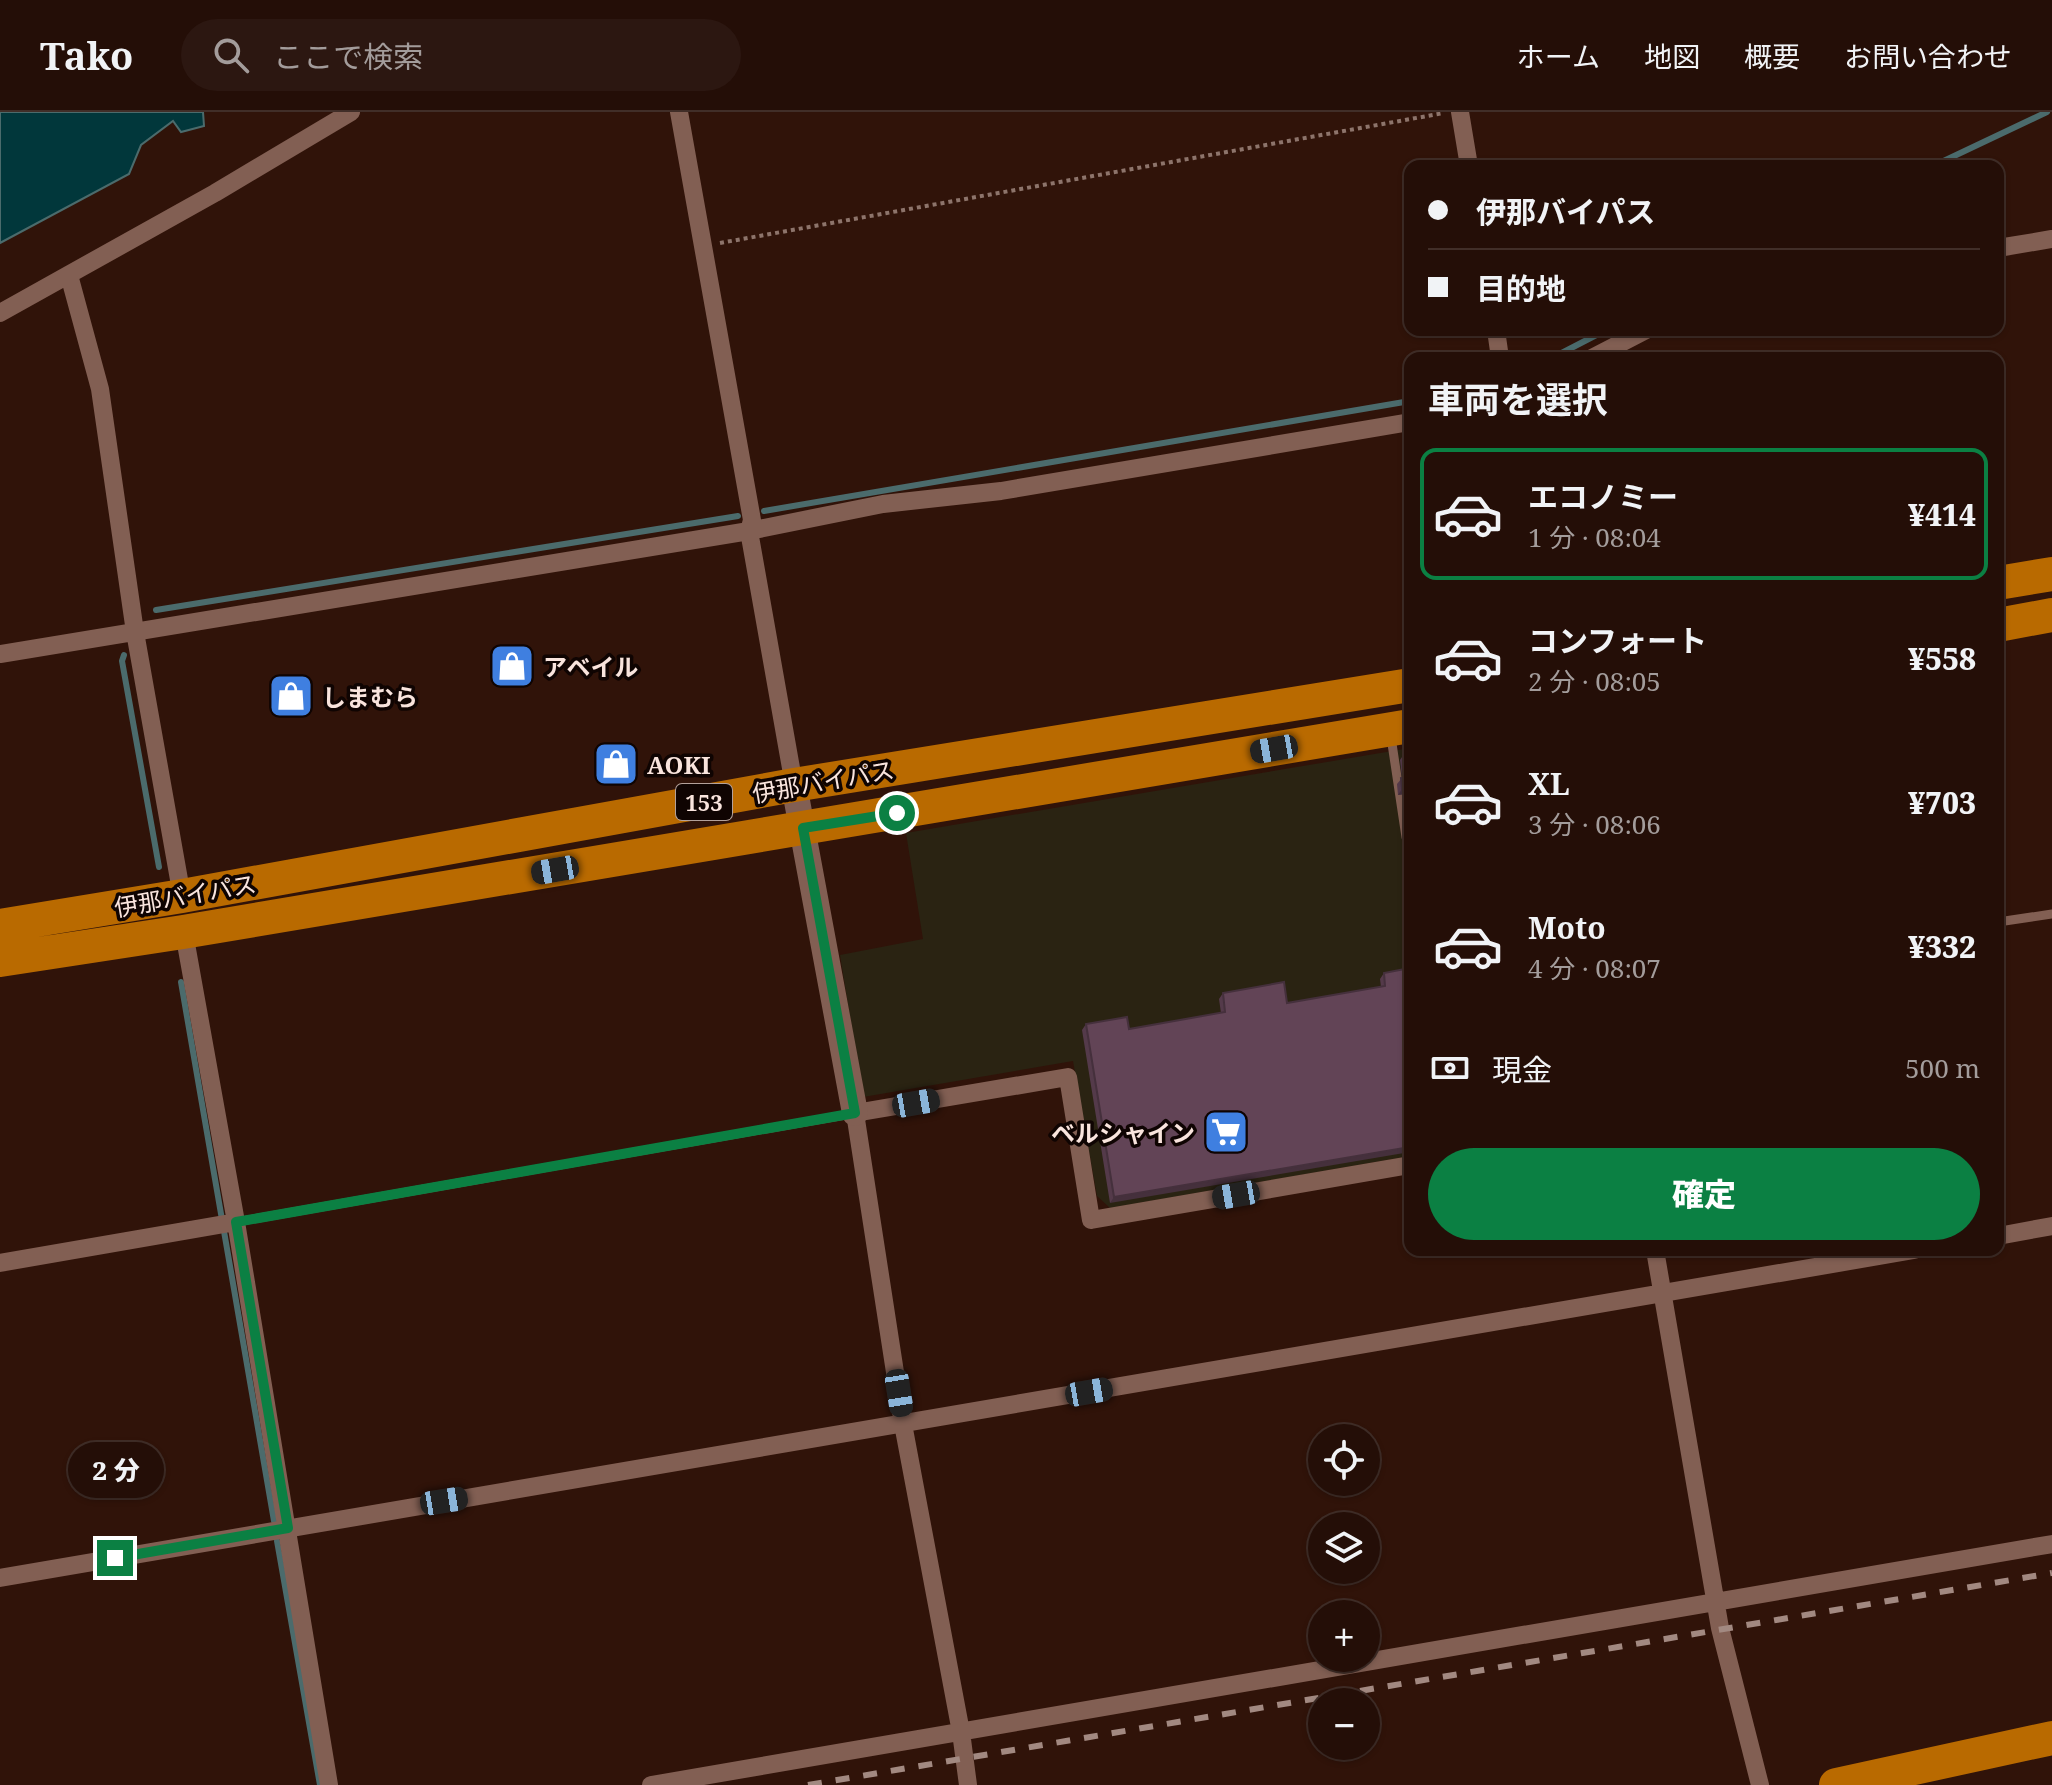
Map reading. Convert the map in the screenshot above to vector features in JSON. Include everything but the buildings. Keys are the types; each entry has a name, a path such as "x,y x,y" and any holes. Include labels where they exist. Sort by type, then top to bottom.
{"highway":[{"path":"2004,582 2052,574"},
{"path":"2004,624 2052,615"},
{"name":"伊那バイパス","path":"0,926 794,785 1404,686"},
{"name":"伊那バイパス","path":"0,960 1400,728"},
{"path":"1836,1785 2052,1738"}],"street":[{"path":"0,313 215,193 351,112"},
{"path":"679,112 752,520 749,531 855,1113 903,1424 961,1732 968,1785"},
{"path":"1460,112 1468,160"},
{"path":"2004,247 2052,239"},
{"path":"69,275 100,389 135,632 182,896 183,932 288,1528 329,1785"},
{"path":"1604,352 1634,336"},
{"path":"0,654 749,531 883,504 1001,491 1404,423"},
{"path":"855,1113 1068,1077 1091,1220 1404,1166"},
{"path":"0,1263 235,1223"},
{"path":"2004,1235 2052,1226"},
{"path":"1656,1256 1720,1628 1760,1785"},
{"path":"0,1578 1879,1256"},
{"path":"651,1785 2052,1544"}],"lane":[{"path":"1400,728 1404,801"},
{"path":"2004,921 2052,914"},
{"path":"235,1223 855,1113"}],"path":[{"path":"702,246 1450,112"}],"shaded area":[{"path":"1404,749 1404,1157 1110,1208 1097,1196 1073,1061 863,1097 840,955 923,939 906,833"}],"water":[{"path":"0,112 203,112 204,126 181,132 173,121 141,145 129,174 0,243"}],"waterway":[{"path":"1946,160 2047,112"},
{"path":"1564,352 1594,336"},
{"path":"764,511 1404,402"},
{"path":"156,610 738,516"},
{"path":"124,655 122,661 159,867"},
{"path":"181,982 274,1521"},
{"path":"277,1541 320,1785"}],"railway":[{"path":"808,1785 2052,1573"}],"place":[{"name":"アベイル","path":"512,666"},
{"name":"しまむら","path":"291,696"},
{"name":"AOKI","path":"616,764"},
{"name":"ベルシャイン","path":"1226,1132"}],"route":[{"path":"115,1558 288,1528 236,1222 855,1113 803,828 897,813"}]}
